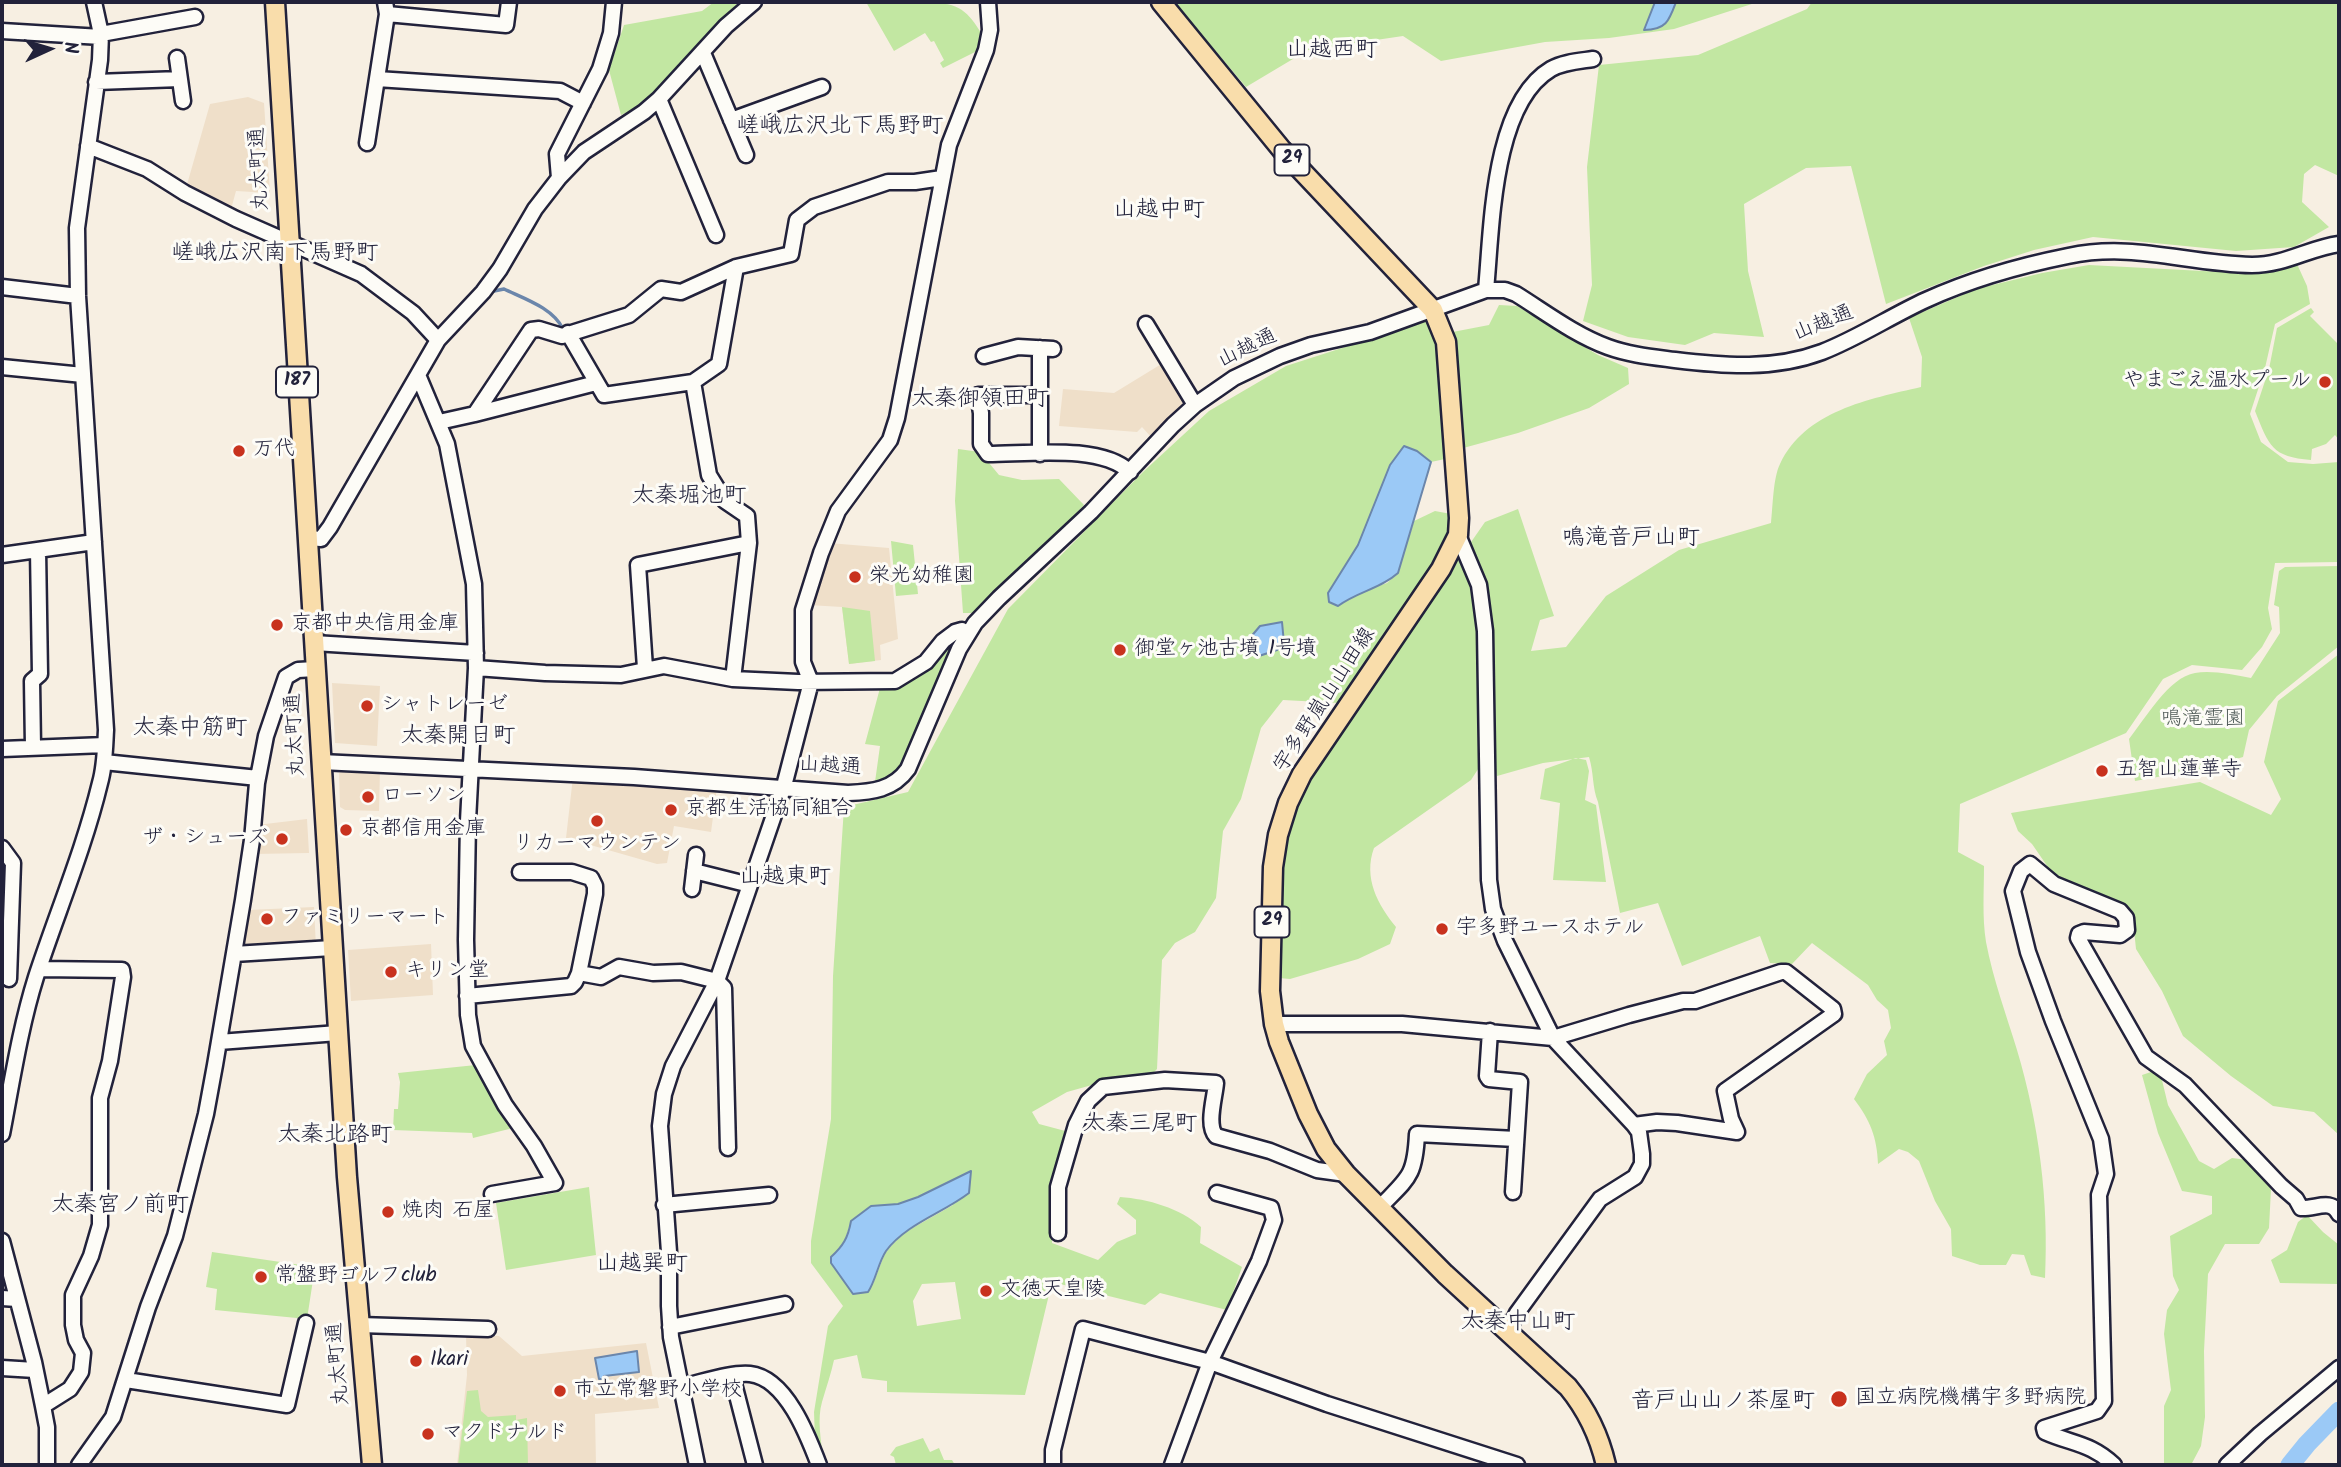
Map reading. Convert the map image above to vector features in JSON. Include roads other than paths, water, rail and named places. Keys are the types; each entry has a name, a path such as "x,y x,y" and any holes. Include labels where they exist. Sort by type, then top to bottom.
{"main road":[{"name":"丸太町通","path":"275,2 346,1177 372,1465"},
{"name":"宇多野嵐山山田線","path":"1160,2 1282,150 1433,310 1446,342 1458,535 1441,569 1302,774 1288,803 1278,835 1273,867 1270,991 1274,1024 1313,1126 1326,1149 1346,1174 1415,1245 1555,1373 1583,1406 1598,1436 1606,1465"}],"street":[{"path":"2,1135 9,1062 90,817 104,762 106,730 83,375 77,228 101,36 94,2"},
{"path":"367,143 386,8 506,25 509,2"},
{"path":"559,178 557,155 600,69 611,33 614,2"},
{"path":"307,538 321,539 330,527 438,340 492,280 535,209 559,178 584,152 659,99 726,26 754,2"},
{"path":"698,1465 680,1387 670,1326 669,1252 660,1126 664,1094 673,1066 717,981 785,786 811,682 803,662 803,610 821,553 838,511 890,440 897,418 949,145 986,50 990,30 988,2"},
{"path":"2,31 101,36 195,17"},
{"path":"703,52 746,155"},
{"path":"177,58 183,100"},
{"path":"1486,290 1495,188 1504,143 1514,113 1533,86 1551,69 1593,59"},
{"path":"96,82 180,79"},
{"path":"377,79 560,91 583,103"},
{"path":"731,120 822,87"},
{"path":"659,99 716,235"},
{"path":"88,146 147,169 185,193 288,243 361,274 413,313 438,340"},
{"path":"475,414 531,330 539,329 562,336 629,315 661,289 681,292 736,267 790,254 797,220 814,207 888,182 942,178"},
{"name":"山越通","path":"321,762 470,767 856,792 880,790 897,782 908,769 959,649 990,606 1091,512 1195,405 1234,378 1280,356 1319,343 1370,332 1486,290 1505,290 1516,294 1585,336 1631,354 1723,365 1761,365 1790,361 1820,352 1952,288 1995,272 2047,260 2103,250 2123,250 2256,265 2295,259 2339,244"},
{"path":"568,333 604,395 694,382 719,364 736,267"},
{"path":"2,287 79,296"},
{"path":"1146,324 1195,405"},
{"path":"984,356 1018,347 1046,349 1040,395 1040,454"},
{"path":"2,367 83,375"},
{"path":"418,375 447,444 474,584 476,660 470,767 466,940 467,996 473,1046 505,1105 534,1146 555,1183 492,1194"},
{"path":"694,382 709,475 725,501 747,516 748,543 733,679"},
{"path":"439,422 596,383"},
{"path":"1040,395 978,395 981,444 988,454 1092,453 1120,463 1130,472"},
{"path":"1458,535 1479,586 1485,631 1489,880 1493,909 1516,968 1553,1038 1634,1125 1639,1132 1642,1154 1642,1164 1635,1177 1600,1199 1517,1313 1508,1332"},
{"path":"2,555 94,542"},
{"path":"645,668 638,565 748,543"},
{"path":"33,747 32,681 40,674 38,550"},
{"path":"314,643 476,660 545,673 621,675 645,668 676,668 733,679 895,681 926,662 943,641 955,632 962,630 968,634"},
{"path":"79,1465 113,1417 174,1236 206,1114 234,954 266,736 286,677 298,670 315,669"},
{"path":"2,749 105,745"},
{"path":"104,762 258,778"},
{"path":"2,848 13,863 5,979 122,970 123,977 110,1061 100,1098 100,1225 91,1256 73,1295 73,1325 76,1340 83,1353 81,1372 70,1390 43,1406"},
{"path":"692,889 696,855"},
{"path":"2114,1465 2087,1446 2045,1432 2044,1429 2096,1411 2104,1401 2099,1195 2106,1174 2101,1139 2028,952 2013,891 2021,872 2030,864 2054,884 2123,913 2128,924 2127,930 2120,935 2084,932 2079,934 2077,939 2146,1057 2185,1085 2301,1208 2331,1204 2339,1214"},
{"path":"694,871 750,884"},
{"path":"467,996 570,986 579,973 595,894 594,881 572,872 520,872"},
{"path":"234,954 332,948"},
{"path":"579,973 601,977 619,967 653,973 681,972 717,981 724,988 728,1148"},
{"path":"1274,1024 1402,1024 1553,1038 1670,1004 1695,1001 1781,972 1786,972 1833,1009 1834,1014 1808,1034 1725,1091 1731,1119 1737,1132 1677,1123 1634,1125"},
{"path":"1490,1031 1487,1076 1489,1079 1520,1082 1513,1192"},
{"path":"219,1042 338,1033"},
{"path":"1058,1233 1058,1187 1076,1125 1088,1101 1103,1087 1165,1080 1216,1083 1212,1124 1212,1131 1216,1136 1317,1170 1346,1174"},
{"path":"1380,1208 1409,1177 1415,1164 1417,1134 1516,1139"},
{"path":"1172,1465 1210,1362 1259,1261 1274,1220 1271,1208 1217,1194"},
{"path":"664,1205 769,1195"},
{"path":"2,1241 36,1370 47,1427 47,1465"},
{"path":"2,1298 17,1299"},
{"path":"670,1326 785,1304"},
{"path":"126,1380 287,1405 306,1323"},
{"path":"360,1325 488,1329"},
{"path":"1053,1465 1053,1450 1083,1329 1210,1362 1327,1404 1517,1465"},
{"path":"2,1368 36,1370"},
{"path":"2227,1465 2339,1368"},
{"path":"680,1387 752,1374 774,1386 782,1394 808,1437 819,1465"},
{"path":"732,1376 755,1465"}],"water":[{"path":"1655,2 1676,2 1666,23 1644,30"},
{"path":"1404,446 1417,451 1431,462 1398,573 1338,606 1329,602 1328,593 1358,545 1390,465"},
{"path":"1282,622 1284,643 1277,650 1259,656 1252,650 1249,639 1260,626"},
{"path":"971,1171 969,1193 904,1233 886,1251 868,1292 853,1294 831,1263 831,1257 847,1237 851,1221 871,1206 898,1204 918,1197"},
{"path":"637,1351 639,1372 599,1379 595,1358"}],"waterway":[{"path":"489,292 504,289 529,301 553,315 563,329"},
{"path":"2290,1465 2339,1411"}],"place":[{"name":"やまごえ温水プール","path":"2325,382"},
{"name":"万代","path":"239,451"},
{"name":"栄光幼稚園","path":"855,577"},
{"name":"京都中央信用金庫","path":"277,625"},
{"name":"御堂ヶ池古墳 1号墳","path":"1120,650"},
{"name":"シャトレーゼ","path":"367,706"},
{"name":"五智山蓮華寺","path":"2102,771"},
{"name":"ローソン","path":"368,797"},
{"name":"京都生活協同組合","path":"671,810"},
{"name":"リカーマウンテン","path":"597,821"},
{"name":"京都信用金庫","path":"346,830"},
{"name":"ザ・シューズ","path":"282,839"},
{"name":"ファミリーマート","path":"267,919"},
{"name":"宇多野ユースホテル","path":"1442,929"},
{"name":"キリン堂","path":"391,972"},
{"name":"焼肉 石屋","path":"388,1212"},
{"name":"常盤野ゴルフclub","path":"261,1277"},
{"name":"文徳天皇陵","path":"986,1291"},
{"name":"Ikari","path":"416,1361"},
{"name":"市立常磐野小学校","path":"560,1391"},
{"name":"国立病院機構宇多野病院","path":"1839,1399"},
{"name":"マクドナルド","path":"428,1434"}],"district":[{"name":"山越西町","path":"1332,52"},
{"name":"嵯峨広沢北下馬野町","path":"840,128"},
{"name":"山越中町","path":"1159,212"},
{"name":"嵯峨広沢南下馬野町","path":"275,255"},
{"name":"太秦御領田町","path":"980,401"},
{"name":"太秦堀池町","path":"689,498"},
{"name":"鳴滝音戸山町","path":"1631,540"},
{"name":"太秦中筋町","path":"190,730"},
{"name":"太秦開日町","path":"458,738"},
{"name":"山越東町","path":"785,879"},
{"name":"太秦三尾町","path":"1140,1126"},
{"name":"太秦北路町","path":"335,1137"},
{"name":"太秦宮ノ前町","path":"120,1207"},
{"name":"山越巽町","path":"642,1266"},
{"name":"太秦中山町","path":"1518,1324"},
{"name":"音戸山山ノ茶屋町","path":"1723,1403"}],"park label":[{"name":"鳴滝霊園","path":"2203,720"}]}
